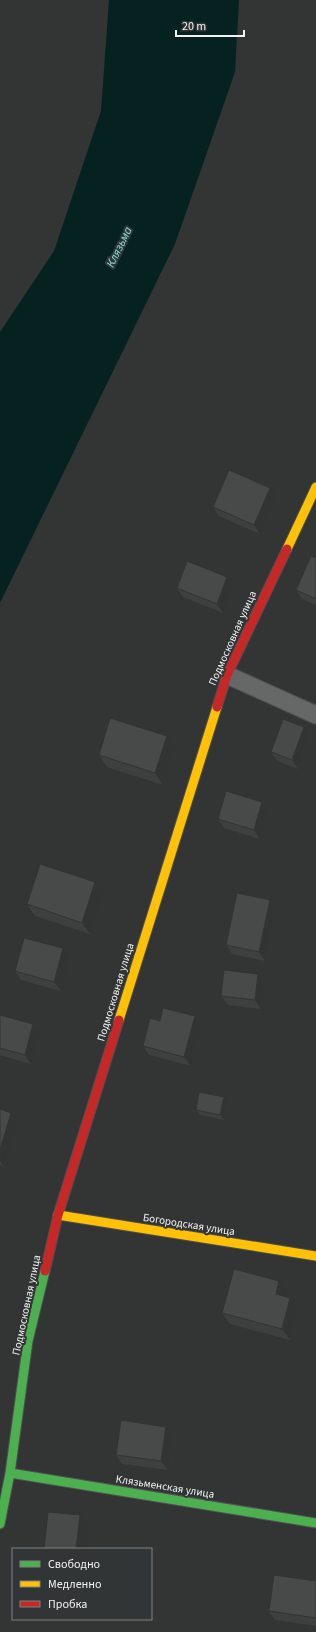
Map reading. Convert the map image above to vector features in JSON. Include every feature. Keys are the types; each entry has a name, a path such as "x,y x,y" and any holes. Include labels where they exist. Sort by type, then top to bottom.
{"street":[{"name":"Подмосковная улица","path":"0,1524 10,1473 28,1341 58,1215 226,675 316,487"},
{"path":"226,675 316,715"},
{"name":"Богородская улица","path":"58,1215 316,1256"},
{"name":"Клязьменская улица","path":"10,1473 316,1523"}],"water":[{"name":"Клязьма","path":"109,0 239,0 235,72 175,244 0,603 0,332 54,251 101,111"}],"building":[{"path":"229,470 270,488 254,525 213,507"},
{"path":"311,556 316,558 316,599 296,590"},
{"path":"187,561 227,577 217,604 177,588"},
{"path":"110,718 167,736 155,773 99,755"},
{"path":"283,719 304,727 292,760 271,752"},
{"path":"226,791 262,802 254,830 218,819"},
{"path":"40,864 95,882 82,923 27,904"},
{"path":"237,893 270,900 259,952 226,945"},
{"path":"24,938 63,948 54,982 15,971"},
{"path":"224,970 258,974 255,1000 221,996"},
{"path":"163,1008 195,1016 184,1057 143,1046 150,1018 160,1021"},
{"path":"0,1015 33,1024 25,1055 0,1048"},
{"path":"199,1092 224,1097 220,1115 196,1110"},
{"path":"0,1109 11,1113 0,1150"},
{"path":"234,1269 279,1281 276,1294 290,1298 282,1329 222,1313"},
{"path":"121,1420 166,1427 161,1461 116,1455"},
{"path":"48,1512 80,1515 76,1548 44,1548"},
{"path":"274,1575 316,1581 316,1618 269,1611"}],"traffic: fast":[{"path":"0,1524 10,1473 28,1341 45,1271"},
{"path":"10,1473 316,1523"}],"traffic: slow":[{"path":"287,549 316,487"},
{"path":"119,1020 217,707"},
{"path":"58,1215 316,1256"}],"traffic: jam":[{"path":"217,707 227,675 287,549"},
{"path":"45,1271 58,1215 119,1020"}]}
